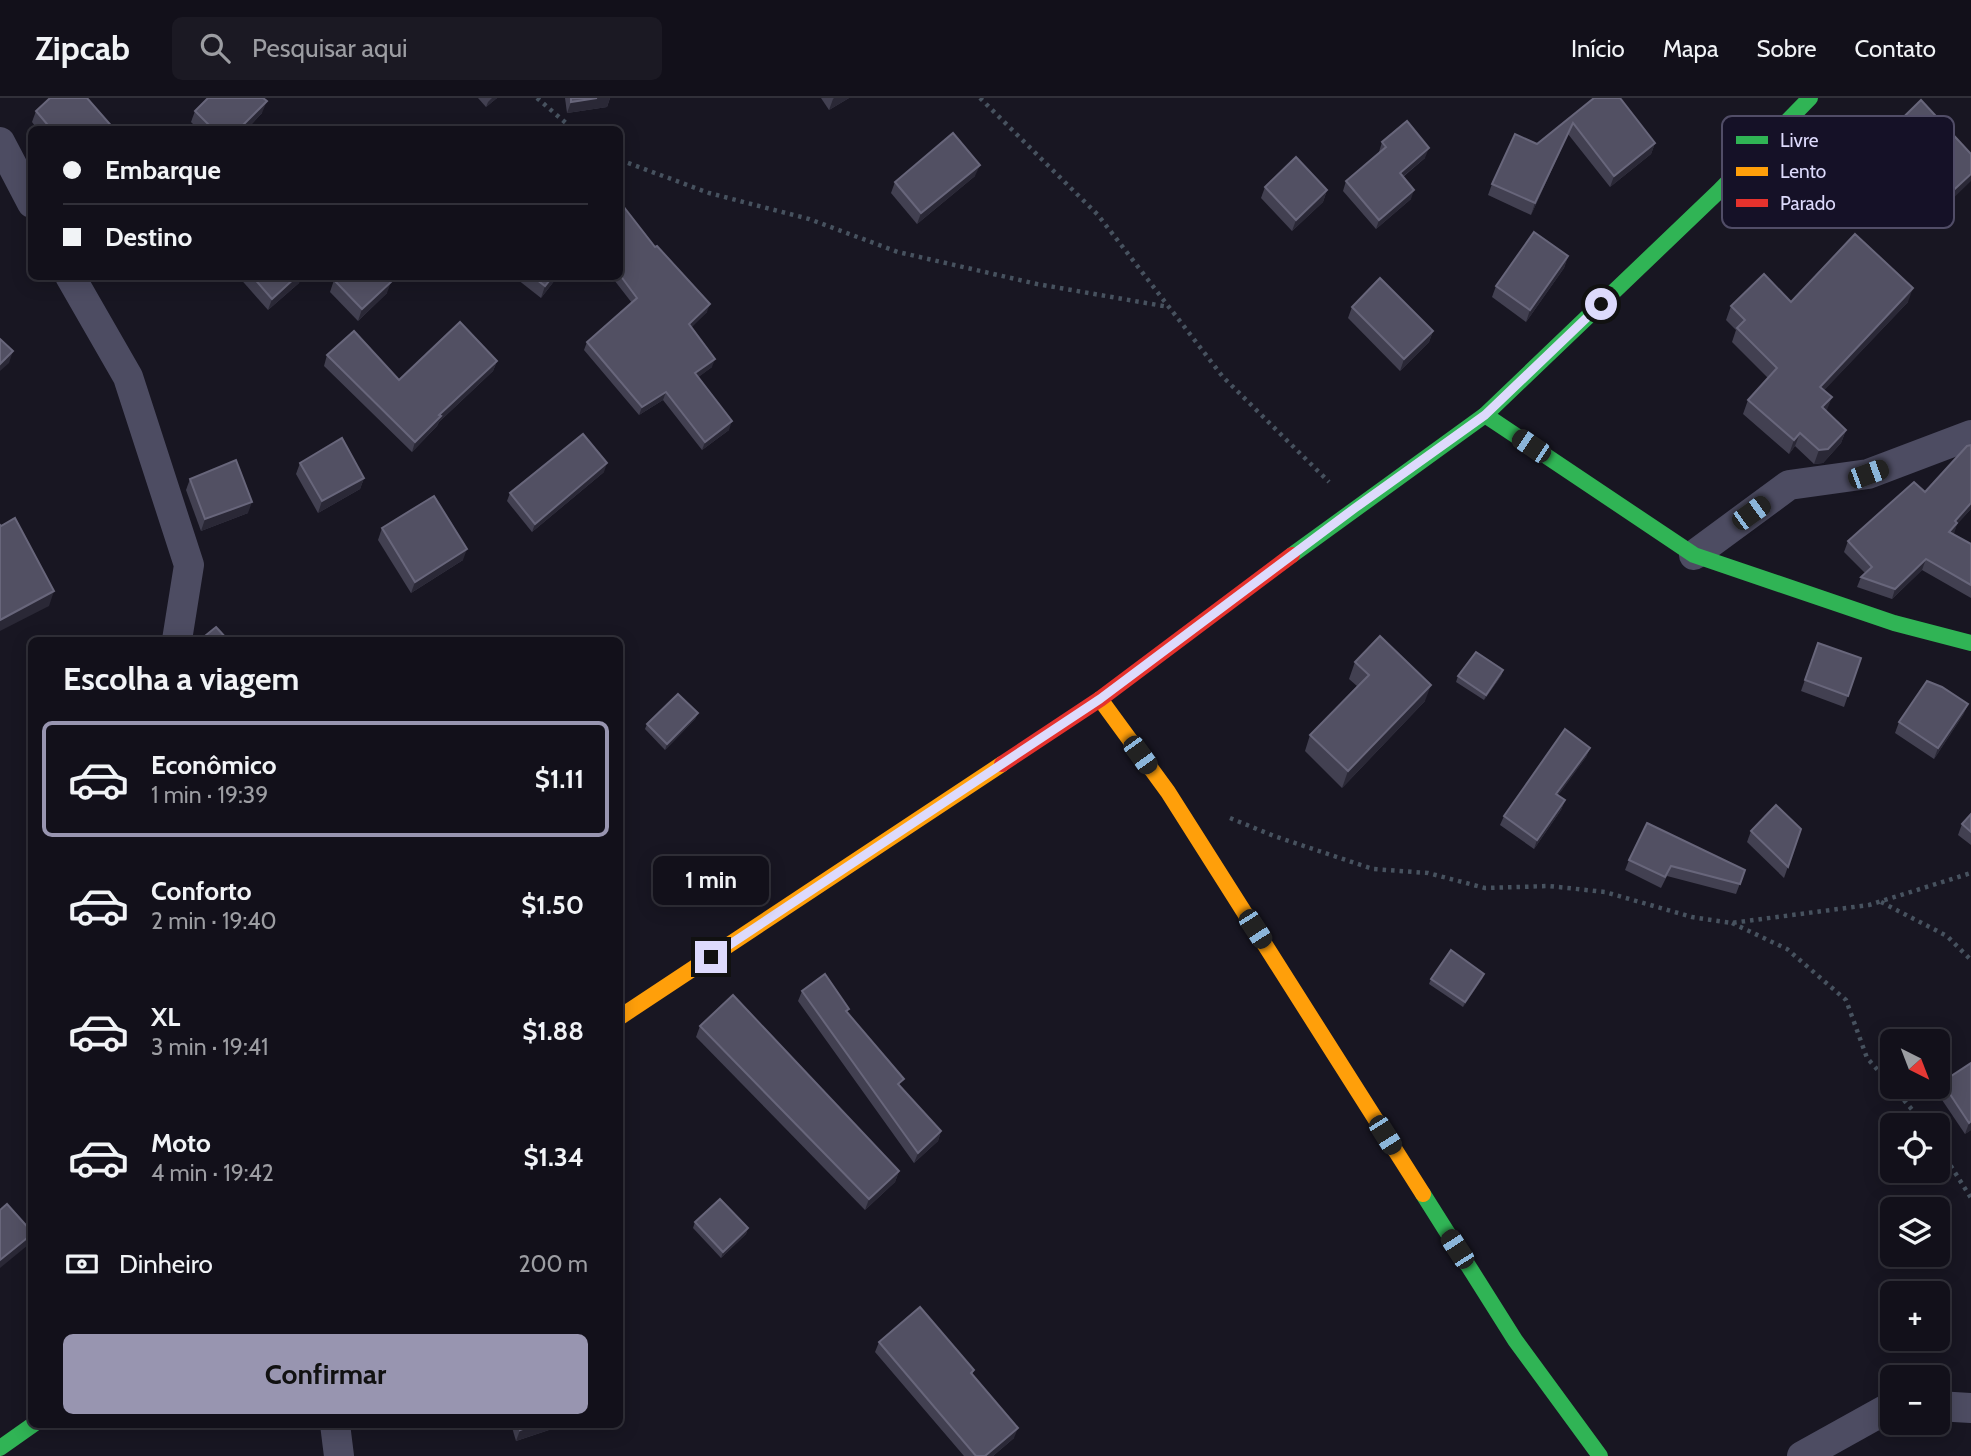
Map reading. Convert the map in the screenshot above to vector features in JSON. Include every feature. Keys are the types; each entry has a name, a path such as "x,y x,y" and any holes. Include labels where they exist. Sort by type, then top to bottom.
{"street":[{"path":"1792,116 1810,98"},
{"path":"0,142 28,195"},
{"path":"623,1015 1100,699 1355,508 1485,415 1722,188"},
{"path":"72,280 128,377 189,565 177,637"},
{"path":"1485,415 1694,555 1894,623 1971,643"},
{"path":"1694,555 1789,485 1868,474 1971,435"},
{"path":"1100,699 1168,792 1515,1340 1600,1456"},
{"path":"1950,1407 1971,1408"},
{"path":"1802,1456 1880,1413"},
{"path":"0,1448 28,1428"},
{"path":"336,1428 340,1456"}],"path":[{"path":"537,98 569,126"},
{"path":"980,98 1098,215 1223,377 1355,508"},
{"path":"623,161 709,193 809,219 898,252 1037,284 1169,307"},
{"path":"1227,817 1274,836 1373,869 1428,873 1485,888 1549,886 1605,892 1692,917 1731,923 1787,949 1846,1000 1867,1058 1880,1073"},
{"path":"1731,923 1881,902 1971,873"},
{"path":"1881,902 1947,936 1971,960"},
{"path":"1903,1099 1915,1113"},
{"path":"1950,1165 1971,1198"}],"building":[{"path":"50,98 87,98 112,126 49,126 36,111"},
{"path":"208,98 263,98 267,101 242,126 210,126 195,111"},
{"path":"571,98 597,98 571,102"},
{"path":"1594,98 1620,98 1655,143 1614,176 1573,123 1535,203 1492,184 1515,134 1537,144"},
{"path":"1921,100 1936,116 1905,116"},
{"path":"1407,121 1429,148 1400,173 1414,190 1379,220 1346,181 1386,147 1382,142"},
{"path":"953,133 980,165 921,213 895,182"},
{"path":"1954,136 1971,154 1971,174 1954,190"},
{"path":"1296,157 1327,190 1296,220 1265,187"},
{"path":"623,206 655,247 657,246 710,304 689,324 715,359 695,373 732,421 705,442 666,392 642,407 587,342 637,298 623,279"},
{"path":"1534,232 1568,256 1530,310 1496,286"},
{"path":"1855,234 1913,288 1820,387 1832,397 1822,407 1846,430 1828,449 1819,450 1800,433 1794,440 1748,400 1777,368 1737,328 1745,320 1731,306 1764,274 1791,302"},
{"path":"1380,278 1433,331 1404,359 1352,307"},
{"path":"255,280 293,280 272,299"},
{"path":"334,280 389,280 391,282 362,309"},
{"path":"537,280 550,280 545,286"},
{"path":"460,322 497,361 439,415 441,416 415,442 327,355 354,331 399,380"},
{"path":"0,339 13,351 0,364"},
{"path":"583,434 607,463 535,524 510,493"},
{"path":"342,438 364,478 322,501 300,463"},
{"path":"1971,445 1971,503 1949,532 1971,544 1971,585 1926,559 1895,589 1861,577 1872,567 1848,541 1914,482 1925,492 1967,446"},
{"path":"236,460 252,502 205,519 190,479"},
{"path":"434,496 467,549 415,582 382,528"},
{"path":"15,518 54,591 0,620 0,525"},
{"path":"216,627 225,637 204,637"},
{"path":"1380,636 1431,685 1348,771 1310,735 1369,675 1355,662"},
{"path":"1818,643 1861,658 1848,696 1805,680"},
{"path":"1476,652 1503,670 1486,695 1458,676"},
{"path":"1927,681 1942,687 1968,704 1938,748 1899,722"},
{"path":"678,694 698,713 667,744 647,724"},
{"path":"1565,729 1590,748 1556,794 1565,800 1537,840 1504,816"},
{"path":"1776,805 1801,829 1788,867 1751,831"},
{"path":"1971,814 1971,832 1962,824"},
{"path":"1647,823 1745,870 1740,884 1671,866 1665,877 1629,860"},
{"path":"1451,950 1484,974 1465,1002 1431,979"},
{"path":"825,974 849,1009 846,1011 904,1079 898,1084 941,1131 918,1153 802,991"},
{"path":"733,995 899,1171 869,1199 700,1026"},
{"path":"1971,1063 1969,1123 1950,1094 1950,1077"},
{"path":"720,1199 748,1228 723,1252 695,1222"},
{"path":"7,1204 28,1228 28,1237 0,1260 0,1210"},
{"path":"920,1307 974,1370 971,1373 1018,1428 985,1456 976,1456 879,1342"}],"traffic: fast":[{"path":"1792,116 1810,98"},
{"path":"1292,555 1485,415 1722,188"},
{"path":"1485,415 1694,555 1894,623 1971,643"},
{"path":"1423,1194 1515,1340 1600,1456"},
{"path":"0,1448 28,1428"}],"traffic: slow":[{"path":"1100,699 1168,792 1423,1194"},
{"path":"623,1015 1002,764"}],"traffic: jam":[{"path":"1002,764 1100,699 1292,555"}],"route":[{"path":"711,957 1100,699 1355,508 1485,415 1601,304"}]}
